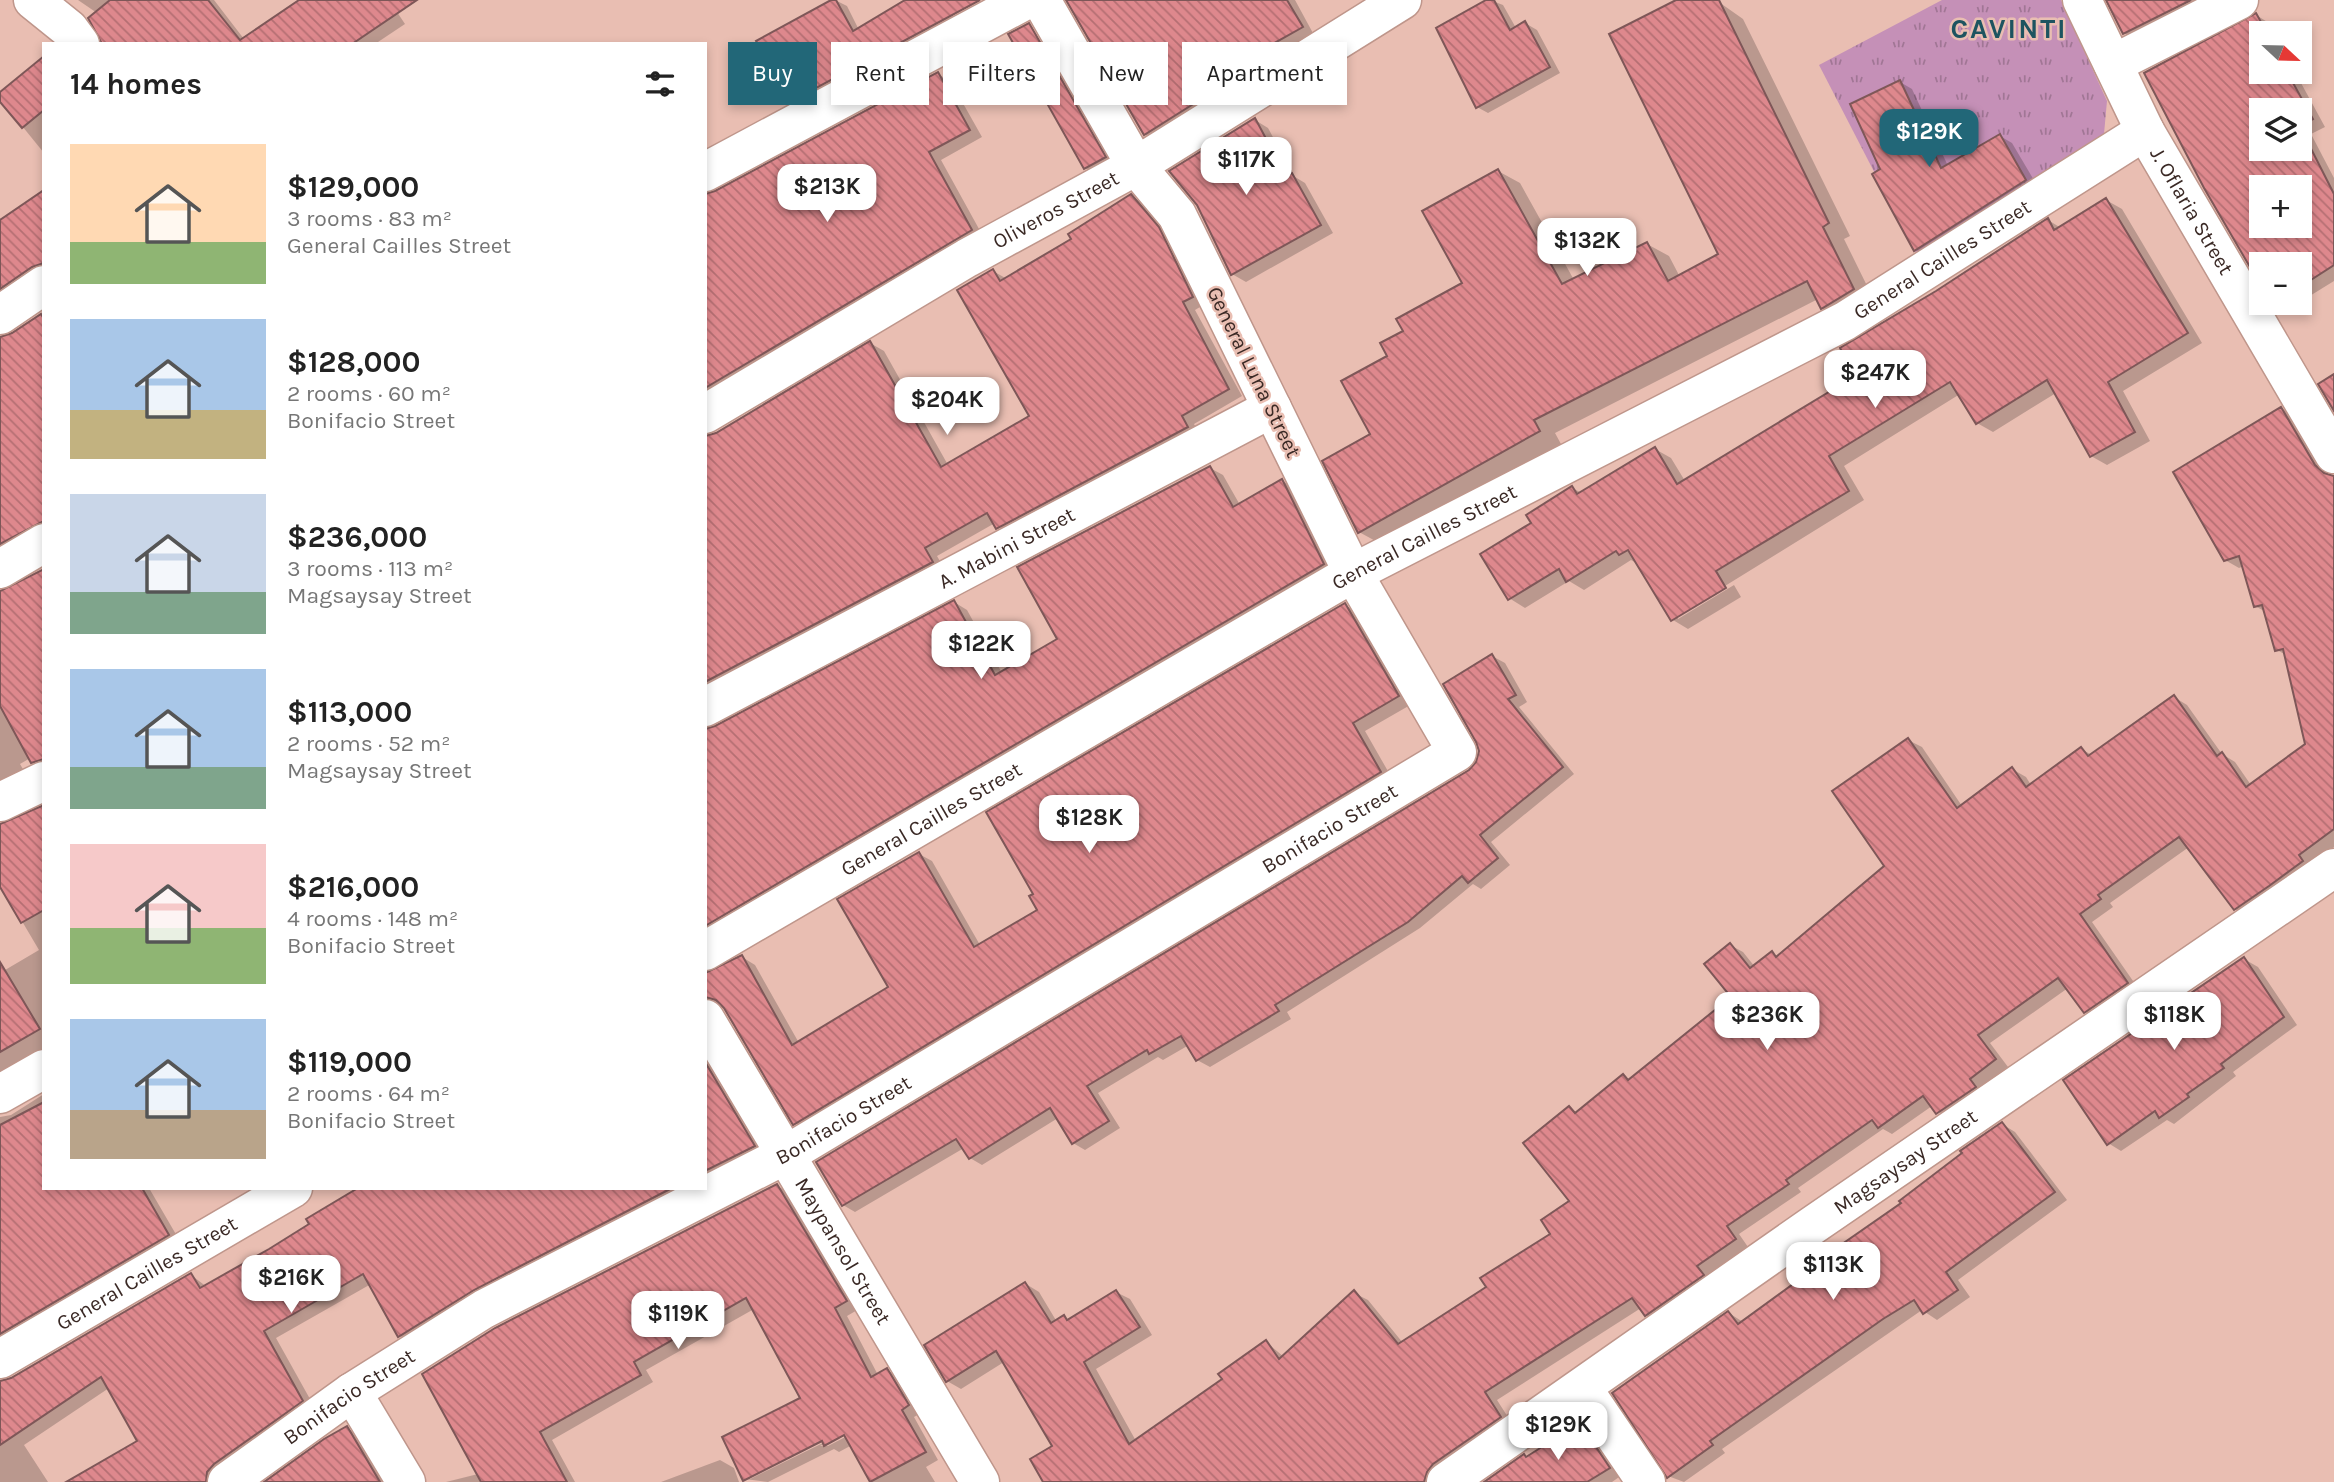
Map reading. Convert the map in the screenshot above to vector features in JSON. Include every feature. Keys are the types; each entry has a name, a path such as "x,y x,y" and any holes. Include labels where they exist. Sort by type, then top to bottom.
{"street":[{"path":"33,0 69,29 79,42"},
{"path":"707,171 1026,0"},
{"name":"General Luna Street","path":"1041,0 1136,166 1177,215 1353,573 1457,752"},
{"name":"Oliveros Street","path":"707,413 967,258 1136,166 1402,0"},
{"name":"J. Oflaria Street","path":"2082,0 2145,131 2334,454"},
{"path":"2113,64 2239,0"},
{"name":"General Cailles Street","path":"707,950 1353,573 1845,321 2145,131"},
{"path":"0,315 42,286"},
{"name":"A. Mabini Street","path":"707,706 1272,408"},
{"path":"0,569 42,544"},
{"name":"Bonifacio Street","path":"227,1482 352,1392 484,1309 788,1154 1457,752"},
{"path":"0,802 42,782"},
{"name":"Magsaysay Street","path":"1446,1482 1583,1389 1813,1225 2334,869"},
{"name":"Maypansol Street","path":"707,1022 788,1154 980,1482"},
{"path":"0,1094 42,1070"},
{"name":"General Cailles Street","path":"0,1359 290,1190"},
{"path":"1583,1389 1646,1482"},
{"path":"352,1392 406,1482"}],"green space":[{"path":"1942,0 2061,0 2107,101 2104,134 2068,167 1917,255 1819,65"}],"building":[{"path":"110,0 208,0 240,40 299,0 417,0 355,42 101,42 88,18"},
{"path":"831,0 836,0 853,31 905,0 980,0 902,42 831,42 831,80 817,88 817,42 756,41"},
{"path":"1066,0 1287,0 1303,27 1276,42 1182,42 1182,105 1192,105 1144,135 1127,105 1168,105 1168,42 1090,42"},
{"path":"1486,0 1494,0 1510,30 1525,21 1550,67 1476,108 1436,28"},
{"path":"1676,0 1719,0 1829,223 1823,227 1854,289 1821,309 1807,281 1534,420 1540,431 1358,533 1322,461 1370,434 1341,381 1387,356 1380,343 1403,331 1396,319 1462,283 1422,211 1498,169 1562,284 1647,242 1668,281 1718,254 1609,34"},
{"path":"2106,0 2191,0 2123,34"},
{"path":"2256,13 2260,21 2249,21 2249,84 2294,84 2301,98 2249,98 2249,161 2312,161 2312,151 2334,194 2334,265 2312,279 2312,252 2249,252 2249,265 2204,188 2144,73"},
{"path":"1029,23 1040,42 1013,42 1008,34"},
{"path":"42,58 42,112 22,128 0,102 0,92"},
{"path":"938,72 943,81 943,105 956,105 970,130 929,152 972,230 707,387 707,193 876,105 929,105 929,77"},
{"path":"1060,77 1106,157 1084,169 1048,105 1060,105"},
{"path":"1900,80 1941,168 2000,134 2026,180 1914,251 1872,174 1880,169 1850,104"},
{"path":"1255,118 1286,176 1292,173 1321,225 1231,275 1197,205 1169,171"},
{"path":"42,191 42,264 32,267 0,289 0,220"},
{"path":"1131,194 1159,227 1193,297 1183,302 1229,389 1182,416 1188,427 996,529 987,513 925,548 933,562 707,681 707,435 716,433 870,341 941,467 1029,416 957,290 993,269 1000,281 1071,239 1068,234"},
{"path":"2106,198 2188,333 2108,382 2135,432 2090,457 2047,380 1976,424 1950,382 1829,456 1849,491 1716,571 1726,588 1671,621 1628,550 1619,555 1616,551 1566,582 1559,569 1508,600 1480,554 1531,523 1526,515 1572,486 1577,494 1655,447 1677,484 1842,384 1833,368 1846,360 1840,348 1936,291 2048,218 2054,230"},
{"path":"41,314 42,522 0,544 0,337 12,333"},
{"path":"2334,374 2334,411 2318,384"},
{"path":"2281,407 2315,465 2324,473 2334,476 2334,829 2299,855 2303,861 2269,886 2234,910 2179,837 2098,895 2101,899 2080,914 2128,983 2084,1013 2058,978 1978,1035 1996,1059 1970,1079 1976,1087 1936,1114 1923,1096 1878,1128 1872,1120 1786,1180 1789,1184 1727,1226 1736,1239 1697,1266 1704,1275 1645,1316 1632,1298 1485,1392 1501,1417 1433,1464 1424,1482 1043,1482 1030,1459 1052,1446 996,1351 946,1382 924,1345 1025,1282 1051,1323 1064,1315 1067,1320 1116,1290 1140,1327 1084,1362 1129,1444 1222,1379 1218,1374 1266,1340 1279,1359 1354,1290 1398,1344 1486,1287 1480,1278 1550,1234 1541,1220 1569,1201 1523,1143 1569,1106 1575,1113 1623,1074 1628,1080 1731,997 1704,964 1730,943 1750,968 1772,951 1776,957 1884,866 1832,791 1908,738 1957,808 2012,767 2026,787 2081,747 2088,756 2174,695 2217,756 2222,752 2246,787 2305,744 2283,649 2275,651 2262,605 2254,607 2239,556 2224,561 2173,472"},
{"path":"1210,466 1233,507 1282,479 1324,564 707,925 707,728 954,600 995,675 1057,639 1017,567"},
{"path":"42,570 42,760 31,763 0,706 0,591"},
{"path":"1345,603 1399,696 1353,723 1381,772 793,1125 724,1008 716,1000 707,998 707,972 742,955 792,1045 888,987 837,899 919,852 974,947 1037,910 1029,896 1033,894 986,812"},
{"path":"1492,654 1516,695 1508,699 1563,767 1480,835 1498,858 1468,883 1462,876 1408,922 1275,1005 1279,1011 1196,1061 1181,1036 1149,1054 1147,1050 1087,1086 1109,1121 1072,1144 1050,1108 969,1159 956,1139 842,1206 816,1162 1469,770 1476,762 1479,751 1443,684"},
{"path":"42,806 42,911 21,923 0,887 0,824"},
{"path":"2244,957 2284,1017 2221,1064 2224,1068 2187,1094 2189,1097 2159,1118 2155,1111 2107,1145 2063,1080"},
{"path":"0,962 40,1029 0,1052"},
{"path":"707,1065 755,1146 707,1170"},
{"path":"42,1103 42,1190 143,1190 169,1235 0,1334 0,1125"},
{"path":"2002,1122 2055,1192 1946,1272 1958,1290 1923,1314 1914,1300 1883,1319 1710,1441 1713,1445 1667,1478 1612,1393 1728,1311 1738,1324 1837,1252 1835,1249 1901,1203 1899,1201 1962,1153 1960,1151"},
{"path":"777,1184 847,1301 835,1308 871,1377 887,1368 909,1405 902,1410 926,1452 870,1482 844,1435 824,1446 822,1441 743,1481 722,1437 800,1398 746,1298 634,1362 641,1375 540,1432 567,1482 481,1482 422,1374 495,1328"},
{"path":"355,1190 668,1190 474,1290 398,1337 363,1274 264,1331 303,1401 214,1464 207,1472 206,1482 66,1482 137,1441 101,1377 0,1445 0,1381 11,1378 191,1273 200,1288 309,1224 306,1219"},
{"path":"1580,1423 1610,1468 1587,1482 1484,1482 1524,1454 1526,1457"},
{"path":"347,1426 380,1482 264,1482 324,1439"}],"district":[{"name":"CAVINTI","path":"2009,28"}]}
